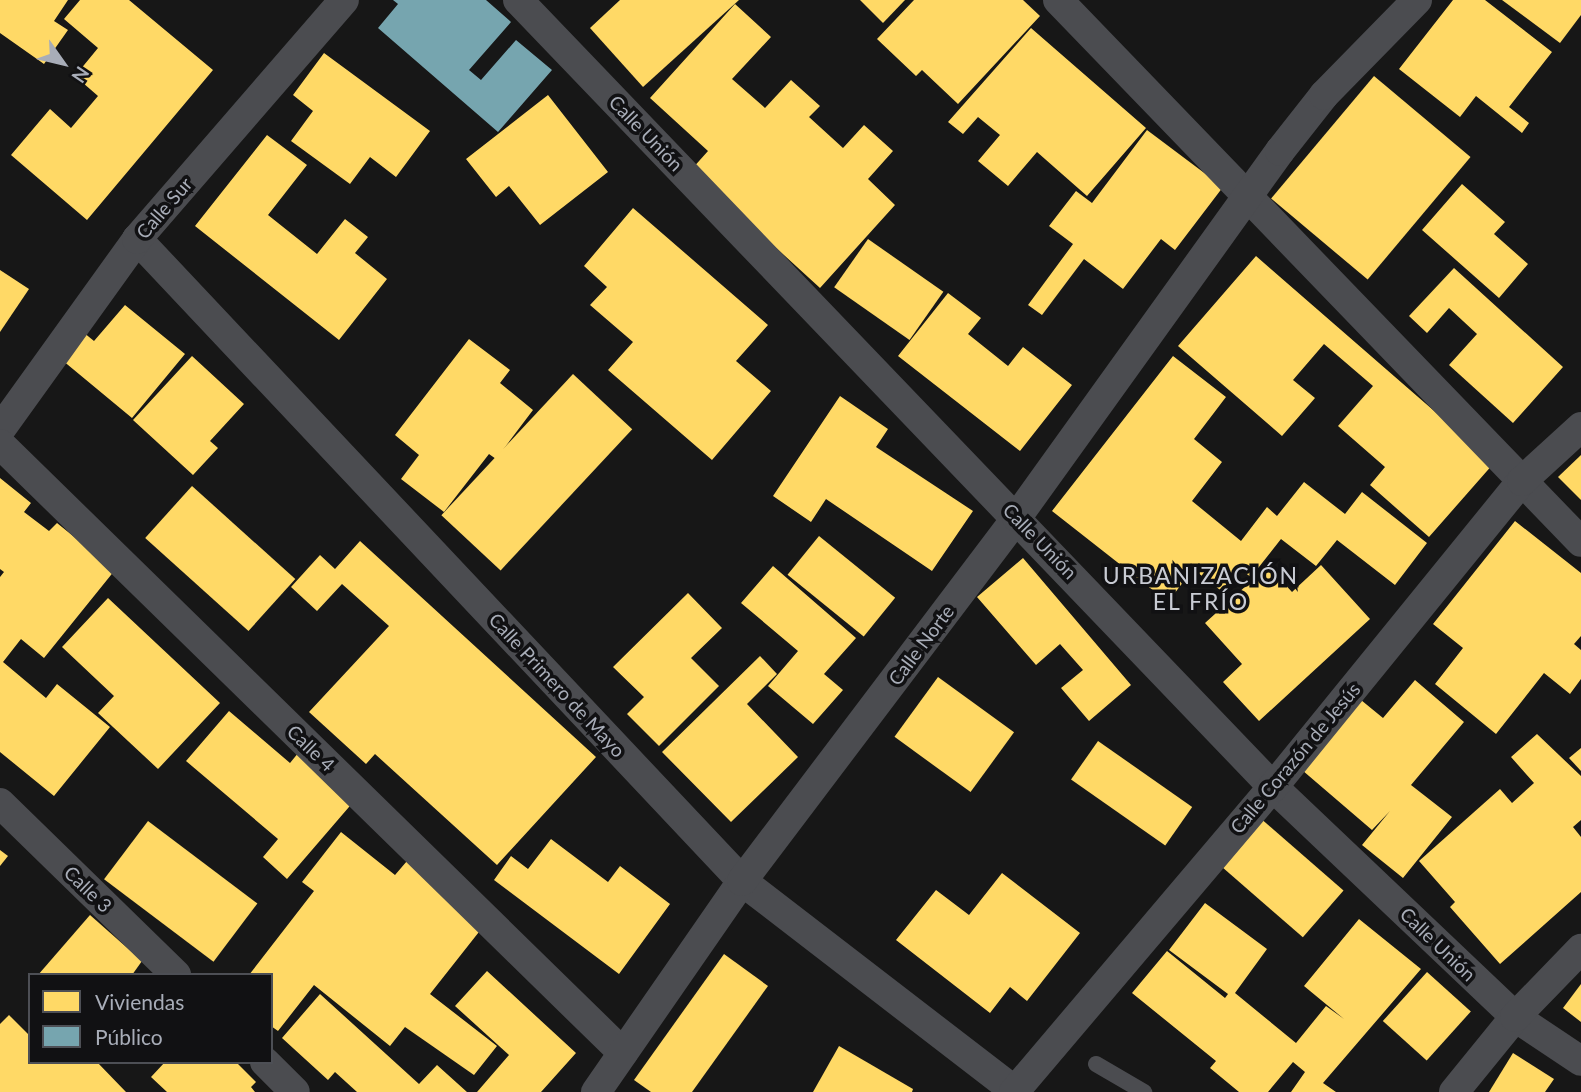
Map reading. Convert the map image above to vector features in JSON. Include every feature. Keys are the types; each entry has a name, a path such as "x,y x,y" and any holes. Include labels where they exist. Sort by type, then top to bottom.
{"street":[{"name":"Calle Sur","path":"0,430 137,239 344,0"},
{"name":"Calle Unión","path":"518,0 1017,517 1273,787 1515,1017 1581,1060"},
{"path":"1058,0 1581,542"},
{"name":"Calle Norte","path":"596,1092 742,881 1017,517 1324,95 1417,0"},
{"name":"Calle Primero de Mayo","path":"137,239 742,881 1014,1091"},
{"name":"Calle Corazón de Jesús","path":"1014,1091 1273,787 1522,481 1581,427"},
{"name":"Calle 4","path":"0,444 623,1053"},
{"name":"Calle 3","path":"0,803 174,973"},
{"path":"1454,1092 1515,1017 1581,949"},
{"path":"267,1064 295,1092"}],"lane":[{"path":"1096,1064 1144,1092"}],"building: Viviendas":[{"path":"0,0 68,0 54,21 68,30 44,64 0,33"},
{"path":"80,0 129,0 213,70 87,220 11,155 50,109 71,128 98,96 75,76 98,48 64,19"},
{"path":"620,0 739,0 643,87 590,28"},
{"path":"860,0 905,0 883,23"},
{"path":"914,0 1023,0 1040,16 958,104 922,70 916,76 877,39"},
{"path":"1453,0 1485,0 1552,52 1509,107 1529,123 1522,133 1476,96 1460,117 1399,69"},
{"path":"1502,0 1581,0 1581,15 1560,43"},
{"path":"735,4 771,37 732,79 765,108 791,80 820,106 809,117 843,148 864,125 893,151 868,179 895,205 820,288 691,170 708,151 650,98"},
{"path":"1031,28 1146,128 1087,196 1037,152 1008,186 978,161 1000,135 978,117 963,134 948,122"},
{"path":"324,53 430,131 396,177 370,157 350,184 291,141 313,111 293,95"},
{"path":"1374,76 1471,157 1368,280 1271,199"},
{"path":"548,95 608,172 540,225 509,186 496,197 466,159"},
{"path":"1147,130 1223,187 1175,250 1161,239 1123,289 1084,259 1042,315 1028,305 1073,244 1049,226 1076,191 1092,203"},
{"path":"267,135 307,165 268,215 317,254 345,219 368,237 355,253 387,279 339,340 195,226"},
{"path":"1462,184 1505,222 1494,234 1528,264 1499,298 1422,230"},
{"path":"633,208 768,325 736,361 771,391 712,460 608,370 633,342 590,305 607,287 584,266"},
{"path":"868,239 943,292 910,340 834,287"},
{"path":"1256,256 1494,463 1429,537 1370,485 1385,467 1338,426 1373,386 1324,344 1293,380 1315,398 1282,436 1178,346"},
{"path":"1454,268 1563,367 1513,423 1449,365 1477,334 1449,308 1427,333 1409,316"},
{"path":"0,270 29,289 0,332"},
{"path":"948,293 981,318 968,334 1008,366 1023,347 1072,385 1020,451 898,356"},
{"path":"125,305 185,354 132,418 56,355 78,328 94,341"},
{"path":"469,339 510,370 500,383 533,410 496,459 489,454 444,512 401,479 419,455 395,435"},
{"path":"192,356 244,404 210,441 218,448 193,475 133,420"},
{"path":"1173,356 1226,397 1194,439 1222,462 1192,501 1241,541 1267,507 1277,516 1304,482 1345,514 1362,492 1427,543 1395,585 1337,540 1316,566 1281,539 1251,577 1241,570 1224,593 1193,569 1168,602 1052,511"},
{"path":"573,374 632,429 501,570 441,515"},
{"path":"840,396 888,429 876,447 973,511 932,571 826,499 811,522 773,496"},
{"path":"1581,455 1581,500 1558,477"},
{"path":"0,478 31,503 24,512 49,531 57,523 115,570 44,658 21,639 3,662 46,698 57,684 110,727 54,796 0,752 0,577 4,572 0,569"},
{"path":"192,486 295,579 248,631 145,538"},
{"path":"1515,521 1581,573 1581,636 1574,644 1581,650 1581,679 1570,694 1544,673 1496,734 1435,684 1463,648 1433,624"},
{"path":"819,536 895,598 864,637 788,575"},
{"path":"360,541 596,757 497,865 375,754 366,764 309,712 389,626 342,584 317,611 291,587 320,555 335,569"},
{"path":"1023,558 1131,685 1089,721 1061,688 1083,670 1060,644 1036,665 977,597"},
{"path":"1321,565 1370,619 1259,721 1223,682 1242,664 1205,623 1268,566 1292,592"},
{"path":"773,566 856,638 824,674 843,690 813,724 768,686 798,651 741,603"},
{"path":"688,593 722,628 691,658 719,686 659,746 627,714 644,697 613,667"},
{"path":"108,598 220,703 158,769 98,713 114,696 62,647"},
{"path":"760,656 777,674 747,704 798,757 731,822 662,752"},
{"path":"938,677 1014,732 971,792 895,737"},
{"path":"1415,680 1464,722 1411,785 1452,817 1403,878 1362,845 1390,811 1372,830 1302,770 1361,700 1383,718"},
{"path":"229,711 290,763 299,752 355,800 287,879 263,857 278,839 186,761"},
{"path":"1537,734 1581,776 1581,820 1573,827 1581,837 1581,892 1500,964 1450,907 1455,902 1419,861 1500,789 1512,803 1534,783 1511,757"},
{"path":"1098,741 1192,807 1165,845 1071,780"},
{"path":"1581,748 1581,771 1569,758"},
{"path":"1259,817 1344,890 1303,937 1218,864"},
{"path":"148,821 257,903 213,962 104,879"},
{"path":"341,832 395,875 407,861 486,923 430,994 497,1046 474,1075 405,1027 390,1046 314,985 278,1031 273,1027 273,973 251,973 314,891 302,882"},
{"path":"551,839 608,882 620,866 670,904 619,974 494,880 511,856 528,869"},
{"path":"0,850 8,856 0,866"},
{"path":"1002,873 1080,933 1027,1001 1010,987 990,1013 896,940 936,890 969,915"},
{"path":"1205,903 1267,949 1235,993 1296,1043 1326,1006 1344,1019 1304,986 1359,919 1421,969 1323,1083 1336,1092 1291,1092 1305,1072 1293,1062 1268,1092 1239,1092 1210,1068 1216,1061 1132,993 1167,951 1225,998 1228,994 1169,950"},
{"path":"90,915 142,961 133,973 40,973"},
{"path":"724,954 768,986 692,1092 651,1092 634,1080"},
{"path":"487,971 576,1053 541,1092 477,1092 509,1055 455,1006"},
{"path":"1427,972 1471,1011 1427,1061 1383,1021"},
{"path":"1581,984 1581,1022 1563,1008"},
{"path":"320,994 419,1084 437,1065 467,1092 357,1092 335,1072 328,1080 282,1038"},
{"path":"9,1015 28,1034 28,1064 99,1064 126,1092 0,1092 0,1024"},
{"path":"839,1046 913,1089 912,1092 813,1092"},
{"path":"1513,1053 1554,1079 1545,1092 1489,1092"},
{"path":"163,1064 238,1064 256,1082 251,1087 255,1092 167,1092 151,1077"}],"building: Público":[{"path":"393,0 486,0 511,22 469,70 481,80 516,40 552,70 498,132 378,28 398,4"}],"district":[{"name":"URBANIZACIÓN EL FRÍO","path":"1201,588"}]}
